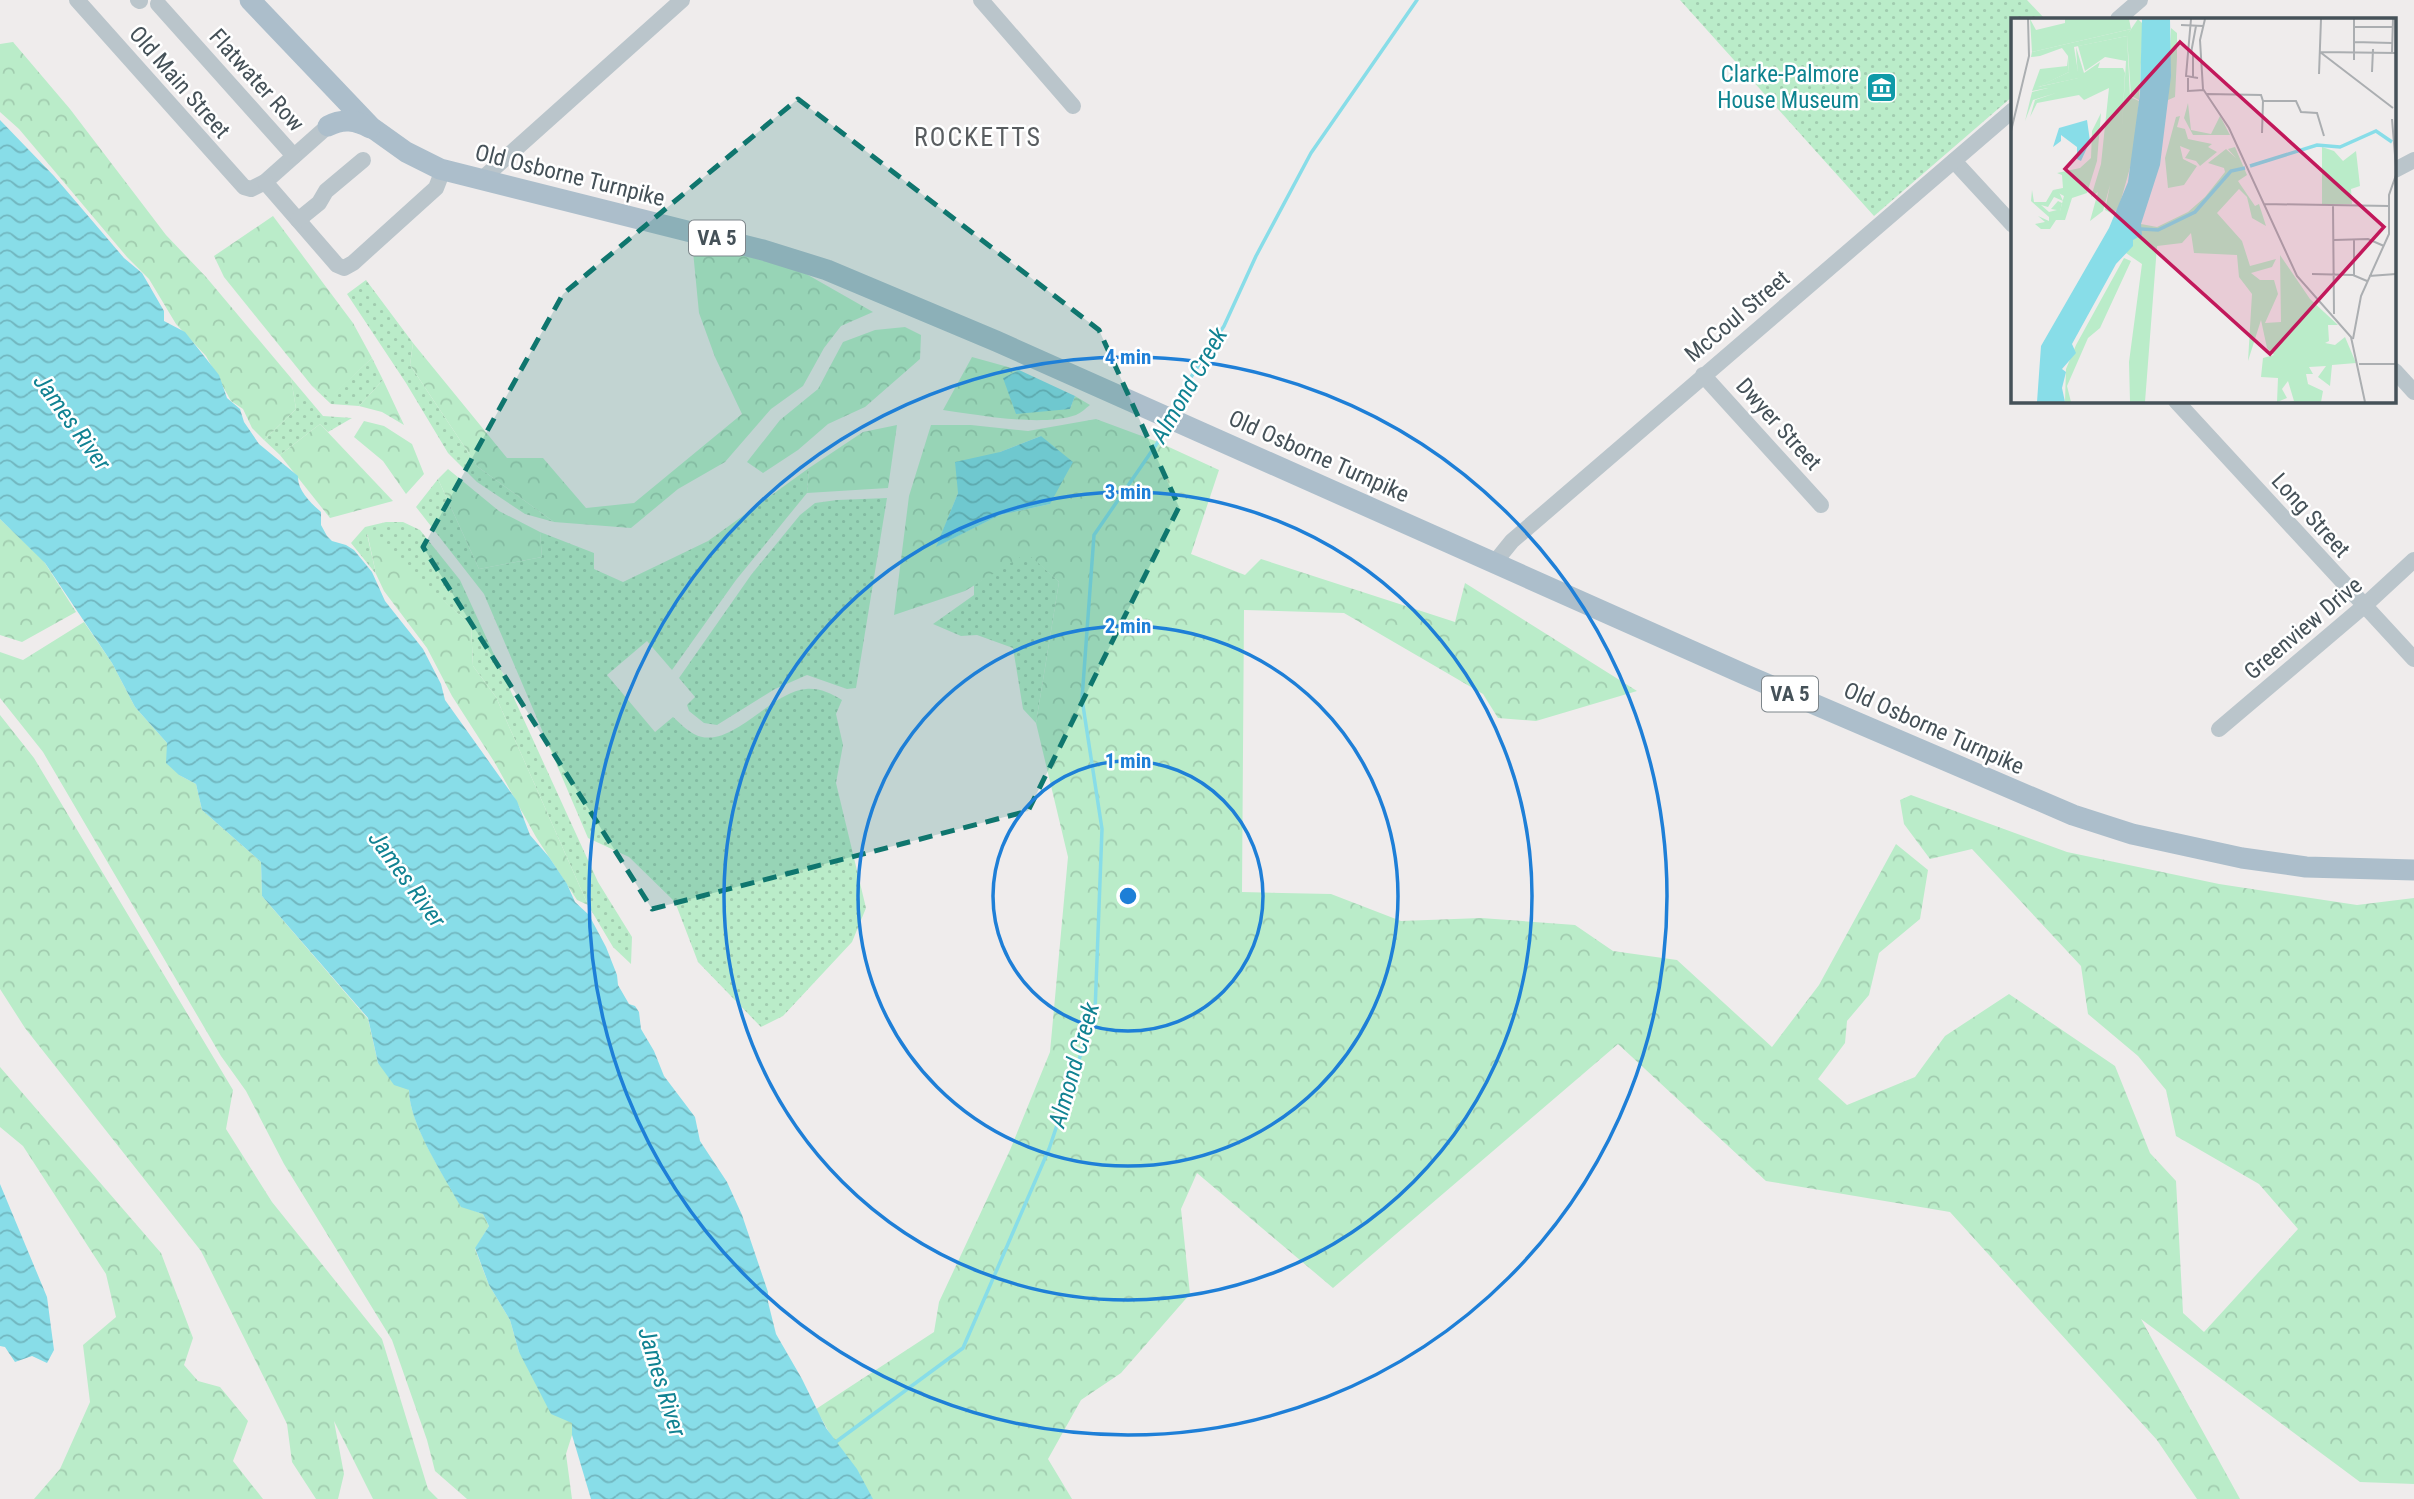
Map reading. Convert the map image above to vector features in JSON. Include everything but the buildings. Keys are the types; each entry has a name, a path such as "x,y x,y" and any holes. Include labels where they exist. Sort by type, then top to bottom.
{"main road":[{"name":"Old Osborne Turnpike","path":"250,0 375,131 406,152 443,170 786,256 887,295 1953,765 2073,815 2132,834 2242,858 2306,867 2414,870"},
{"path":"328,125 332,110 331,87"},
{"path":"328,125 353,121 375,131"}],"street":[{"name":"Old Main Street","path":"77,0 237,181 244,187 258,186 298,220 337,265 347,267 436,188 443,170"},
{"path":"481,180 682,0"},
{"path":"981,0 1073,106"},
{"path":"2119,18 2140,0"},
{"name":"Flatwater Row","path":"158,4 294,156"},
{"name":"McCoul Street","path":"1495,562 1512,541 2011,112"},
{"path":"258,186 328,125"},
{"path":"298,220 319,203 326,191 363,160"},
{"path":"2396,169 2414,160"},
{"path":"1954,161 2011,223"},
{"path":"2396,372 2414,392"},
{"name":"Dwyer Street","path":"1703,375 1821,505"},
{"name":"Long Street","path":"2177,402 2414,659"},
{"name":"Greenview Drive","path":"2219,729 2414,560"}],"highlighted area":[{"path":"798,99 1099,330 1179,507 1028,811 652,909 423,547 563,294"}],"green space":[{"path":"1680,0 2027,0 2044,18 2011,18 2011,98 1874,216"},
{"path":"13,42 70,109 166,235 206,277 291,378 296,409 264,440 252,428 243,409 231,401 206,356 176,324 149,279 127,257 19,129 0,112 0,44"},
{"path":"273,216 353,323 372,358 330,398 312,386 224,277 214,256"},
{"path":"692,241 801,271 873,312 841,326 824,348 803,386 771,409 725,462 678,489 631,528 554,522 478,467 410,365 413,343 507,458 543,458 586,508 634,503 742,414 715,357 699,313"},
{"path":"366,280 413,343 410,365 478,467 554,522 525,514 477,482 448,453 347,294"},
{"path":"905,327 921,335 920,359 865,407 828,424 798,450 763,473 747,462 780,420 818,389 843,342 875,330"},
{"path":"972,357 1019,370 1004,378 1070,409 1075,396 1090,405 1076,415 1046,420 1010,419 943,410"},
{"path":"372,358 383,380 359,406 331,404 312,386 330,397"},
{"path":"291,378 323,416 352,418 328,432 320,424 280,455 264,440 296,409"},
{"path":"383,380 404,425 382,412 359,406"},
{"path":"1096,419 1158,442 1219,470 1191,554 1245,575 1261,559 1455,622 1465,583 1637,691 1536,721 1498,718 1483,694 1344,613 1244,610 1242,892 1331,894 1401,921 1481,918 1575,925 1613,951 1677,960 1772,1047 1819,985 1896,844 1928,870 1920,919 1879,953 1869,995 1847,1021 1845,1043 1818,1079 1847,1105 1915,1077 1945,1036 2009,994 2115,1066 2150,1153 2176,1181 2183,1313 2204,1332 2298,1229 2259,1184 2176,1136 2166,1090 2138,1056 2088,1014 2081,966 1972,849 1930,859 1904,824 1900,800 1911,795 2067,852 2219,884 2357,905 2414,898 2414,1484 2360,1482 2141,1319 2240,1499 2197,1499 2157,1440 1950,1212 1766,1181 1618,1044 1333,1288 1197,1173 1181,1209 1190,1294 1121,1373 1081,1400 1048,1459 1072,1499 854,1499 835,1443 816,1409 934,1332 939,1302 1010,1150 1050,1052 1068,857 1036,723 1059,582 1027,553 965,591 894,615 909,496 931,425 971,425 1028,431","holes":["1041,436 1050,504 1000,515 937,546 958,493 1000,452"]},
{"path":"364,421 384,426 412,444 424,474 406,494 383,461 354,437"},
{"path":"320,424 393,501 330,518 280,455"},
{"path":"897,425 888,488 807,493 809,468 863,432"},
{"path":"809,468 807,493 736,580 672,670 647,641 607,675 655,732 673,717 694,734 707,738 736,729 793,692 816,689 842,700 836,714 843,745 836,783 866,908 852,942 783,1016 761,1027 698,962 675,902 629,857 588,838 484,594 416,507 438,479 479,569 542,557 540,532 594,553 594,569 623,582 708,541"},
{"path":"448,469 499,511 540,532 542,557 479,569 438,479"},
{"path":"887,498 856,688 847,689 807,675 775,689 717,725 704,723 689,711 687,705 695,697 679,678 751,575 800,515 815,503"},
{"path":"0,519 43,560 76,612 22,642 0,635"},
{"path":"386,522 403,522 420,530 460,580 598,882 632,937 631,964 613,947 588,905 496,697 473,666 471,625 367,534 376,574 351,543 365,527"},
{"path":"367,532 471,625 473,666 496,697 588,905 577,900 536,837 495,763 452,696 427,648 384,591 376,574"},
{"path":"1027,552 1059,582 1036,723 1023,709 1013,648 977,635 961,636 933,624 974,595 974,585"},
{"path":"84,622 112,663 135,707 167,743 179,775 196,784 202,810 261,862 262,896 368,1019 378,1063 409,1090 421,1133 461,1206 483,1214 489,1226 475,1249 489,1285 510,1320 519,1352 572,1422 572,1435 566,1454 572,1499 467,1499 435,1471 392,1340 284,1164 246,1091 221,1056 43,752 0,698 0,652 23,660"},
{"path":"0,715 34,758 233,1090 226,1129 272,1202 382,1339 428,1489 438,1499 373,1499 334,1421 344,1474 338,1499 316,1499 292,1462 287,1424 201,1251 25,1028 0,989"},
{"path":"0,1067 161,1253 193,1338 184,1365 198,1381 220,1387 248,1421 233,1461 263,1499 34,1499 60,1469 90,1402 83,1345 116,1317 106,1274 23,1146 0,1127"}],"water":[{"name":"James River","path":"0,120 54,176 124,258 142,273 164,311 164,321 185,332 219,375 227,398 240,409 244,422 259,444 298,476 302,491 321,512 321,525 327,536 332,541 354,550 372,572 385,601 423,649 441,684 445,700 517,801 530,835 549,857 575,902 589,915 606,947 618,985 629,1004 635,1006 639,1012 641,1029 664,1076 695,1117 700,1141 727,1182 742,1215 768,1292 776,1334 826,1428 857,1469 873,1499 591,1499 572,1435 572,1423 551,1414 519,1352 510,1320 489,1285 475,1248 489,1226 483,1214 461,1207 421,1134 409,1090 394,1085 378,1063 368,1018 262,896 261,862 202,810 196,784 179,775 166,763 167,743 135,707 112,663 45,563 0,519"},
{"path":"1019,370 1075,396 1070,409 1016,414 1003,378"},
{"path":"1041,436 1073,462 1050,504 1000,515 936,547 958,493 955,462 1000,452"},
{"path":"0,1184 47,1297 54,1350 47,1363 32,1356 15,1362 5,1347 0,1346"}],"waterway":[{"name":"Almond Creek","path":"1172,412 1182,391 1224,326 1256,256 1311,153 1417,0"},
{"name":"Almond Creek","path":"833,1444 963,1348 1049,1149 1095,1012 1102,829 1082,699 1094,535 1158,442 1165,426"}],"place":[{"name":"Clarke-Palmore House Museum","path":"1882,87"}],"district":[{"name":"ROCKETTS","path":"978,137"}]}
